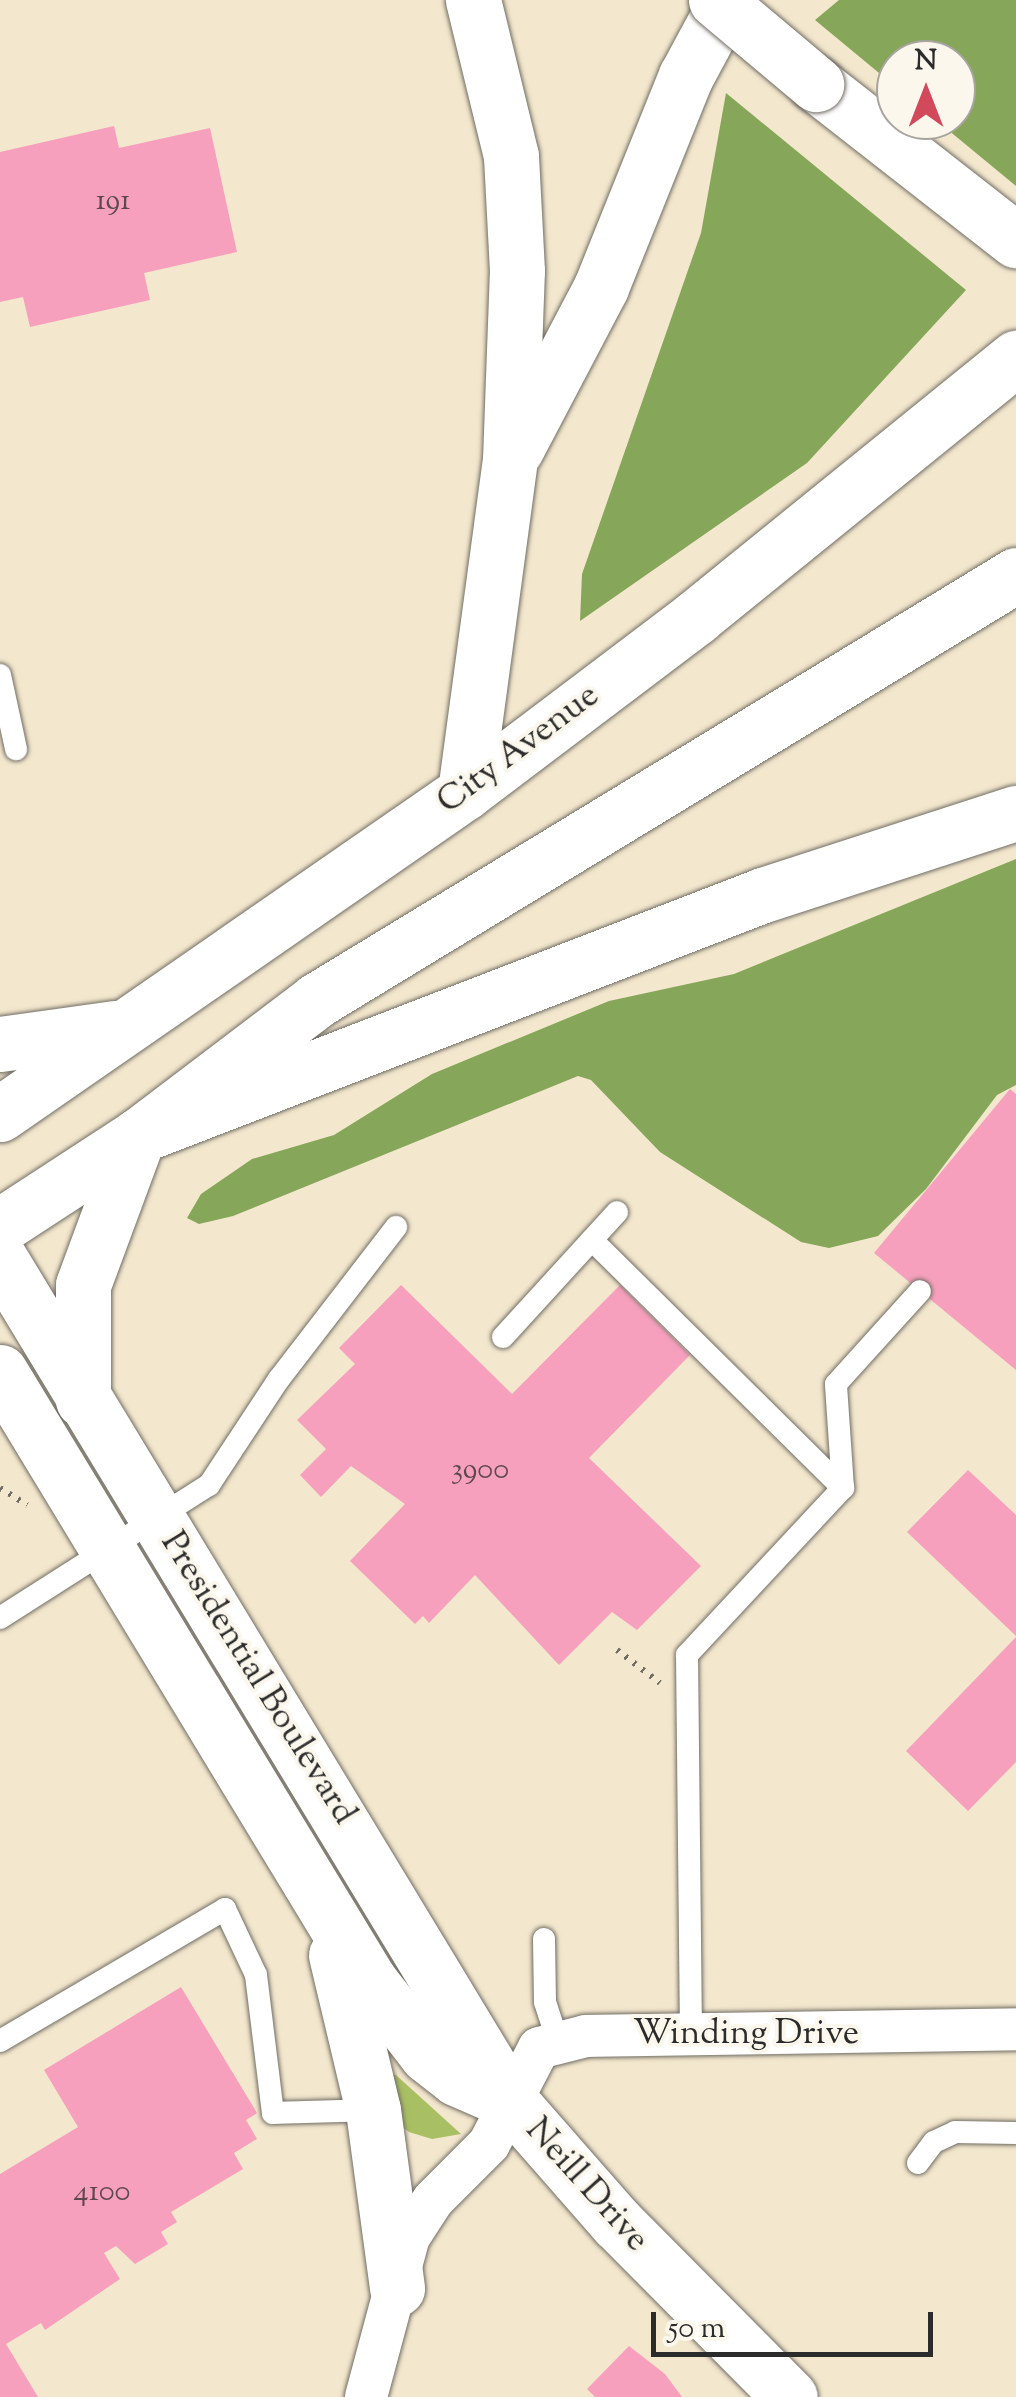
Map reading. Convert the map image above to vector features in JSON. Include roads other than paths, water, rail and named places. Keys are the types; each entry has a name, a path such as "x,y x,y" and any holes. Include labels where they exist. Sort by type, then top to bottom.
{"main road":[{"path":"465,792 510,460 516,211 498,88 473,0"},
{"path":"716,0 816,84 1011,236"},
{"path":"510,460 601,287 686,76 727,0"},
{"name":"City Avenue","path":"0,1114 465,792 711,605 1016,358"},
{"path":"0,1226 138,1136 317,1000 1016,575"},
{"path":"82,1400 82,1286 138,1136 763,894 1016,813"},
{"path":"0,1044 128,1026"},
{"name":"Presidential Boulevard","path":"0,1259 511,2102"},
{"name":"Presidential Boulevard","path":"3,1382 368,1980 426,2055 456,2078 511,2102"},
{"path":"310,1882 344,1974 373,2110 396,2288"},
{"name":"Neill Drive","path":"511,2102 642,2249 790,2397"}],"street":[{"name":"Winding Drive","path":"556,2040 1016,2029"},
{"path":"366,2397 420,2218 489,2144 539,2048 556,2040"}],"lane":[{"path":"0,675 16,749"},
{"path":"504,1337 617,1212"},
{"path":"0,1618 160,1521 216,1476 279,1379 396,1227"},
{"path":"592,1240 843,1488"},
{"path":"691,2035 687,1656 843,1488 836,1384 920,1291"},
{"path":"0,2041 225,1909 256,1975 274,2113 373,2110"},
{"path":"544,1939 545,2002 556,2040"},
{"path":"918,2163 934,2142 955,2132 1016,2133"}]}
